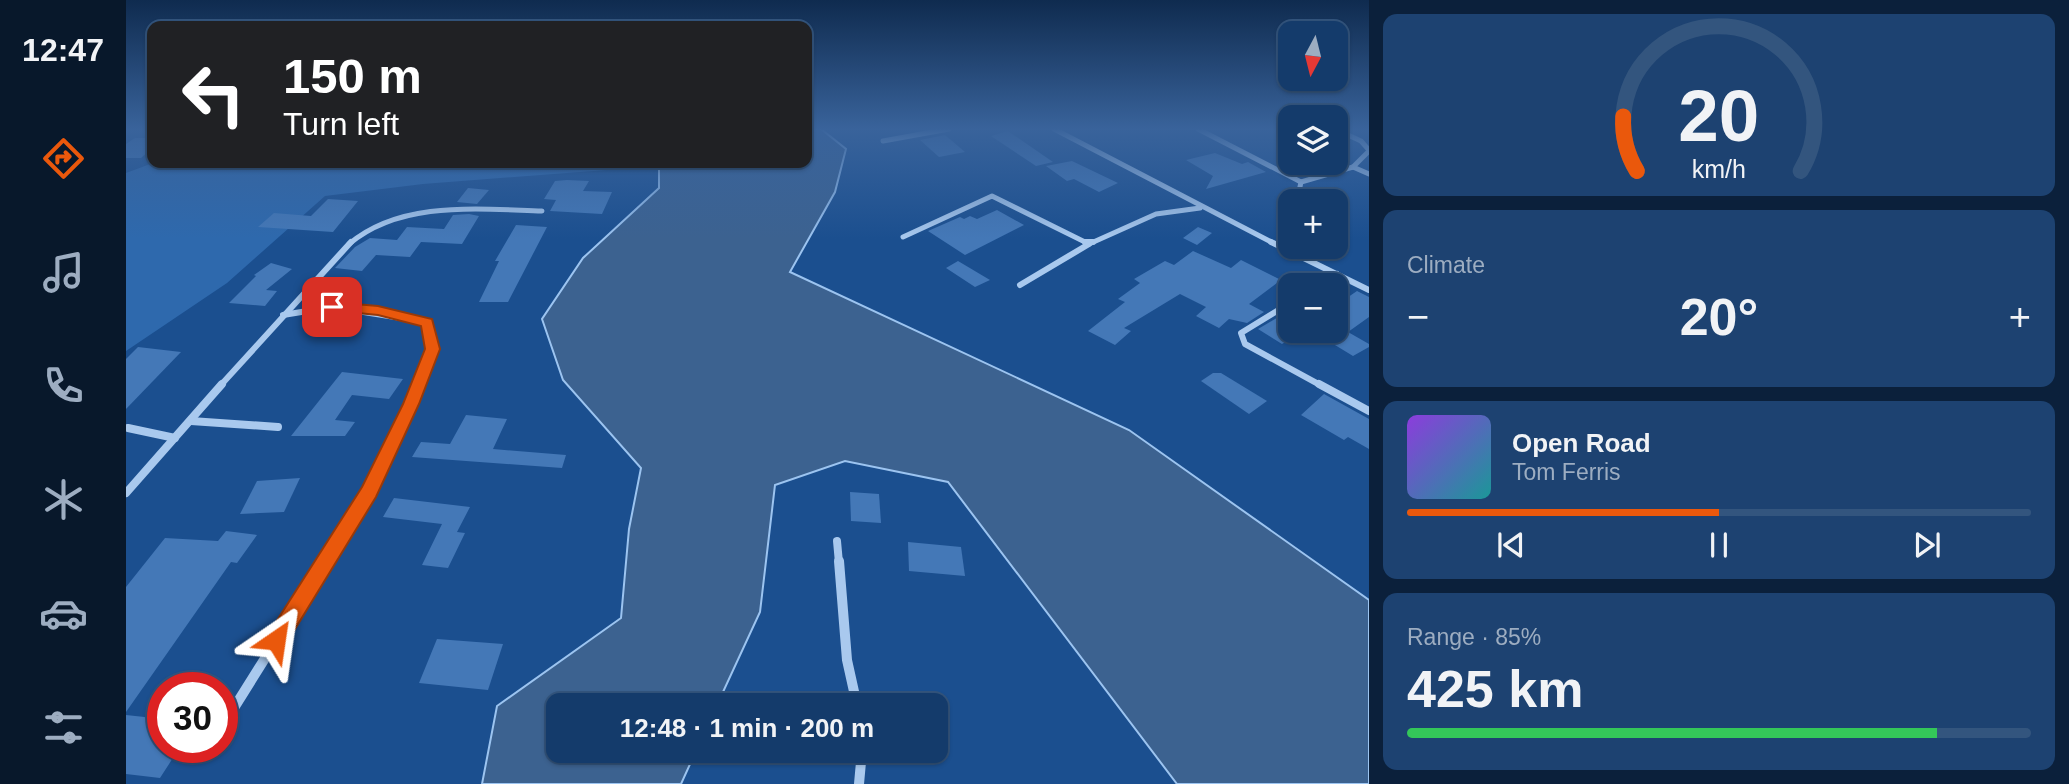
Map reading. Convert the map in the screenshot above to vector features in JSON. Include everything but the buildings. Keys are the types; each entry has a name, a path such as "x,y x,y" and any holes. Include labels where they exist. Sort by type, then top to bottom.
{"street":[{"path":"1129,166 1204,209 1278,245"},
{"path":"1269,166 1301,182 1353,167 1369,174"},
{"path":"1300,189 1301,182"},
{"path":"903,237 992,196 1089,244"},
{"path":"1020,285 1089,244 1154,212 1169,208 1204,209"},
{"path":"126,493 333,258 357,237 380,225 444,211 541,211"},
{"path":"1306,259 1335,273"},
{"path":"1348,280 1369,290"},
{"path":"238,701 369,492 411,404 433,349 427,323 418,319 332,307 283,314"},
{"path":"1278,310 1241,333 1245,344 1369,411"},
{"path":"191,421 278,427"},
{"path":"128,428 176,438"},
{"path":"837,541 847,660 854,693"},
{"path":"859,784 861,763"}],"shaded area":[{"path":"146,166 147,168 633,168 423,184 325,196 227,283 126,351 126,173"},
{"path":"842,166 835,192 790,272 1129,430 1369,600 1369,784 1177,784 948,482 845,461 775,485 760,612 723,693 546,693 546,763 691,763 681,784 482,784 497,706 621,618 629,529 641,468 563,380 542,319 583,258 659,188 659,168"}],"route":[{"path":"276,640 369,492 411,404 433,349 427,323 418,319 378,311 332,307"}]}
